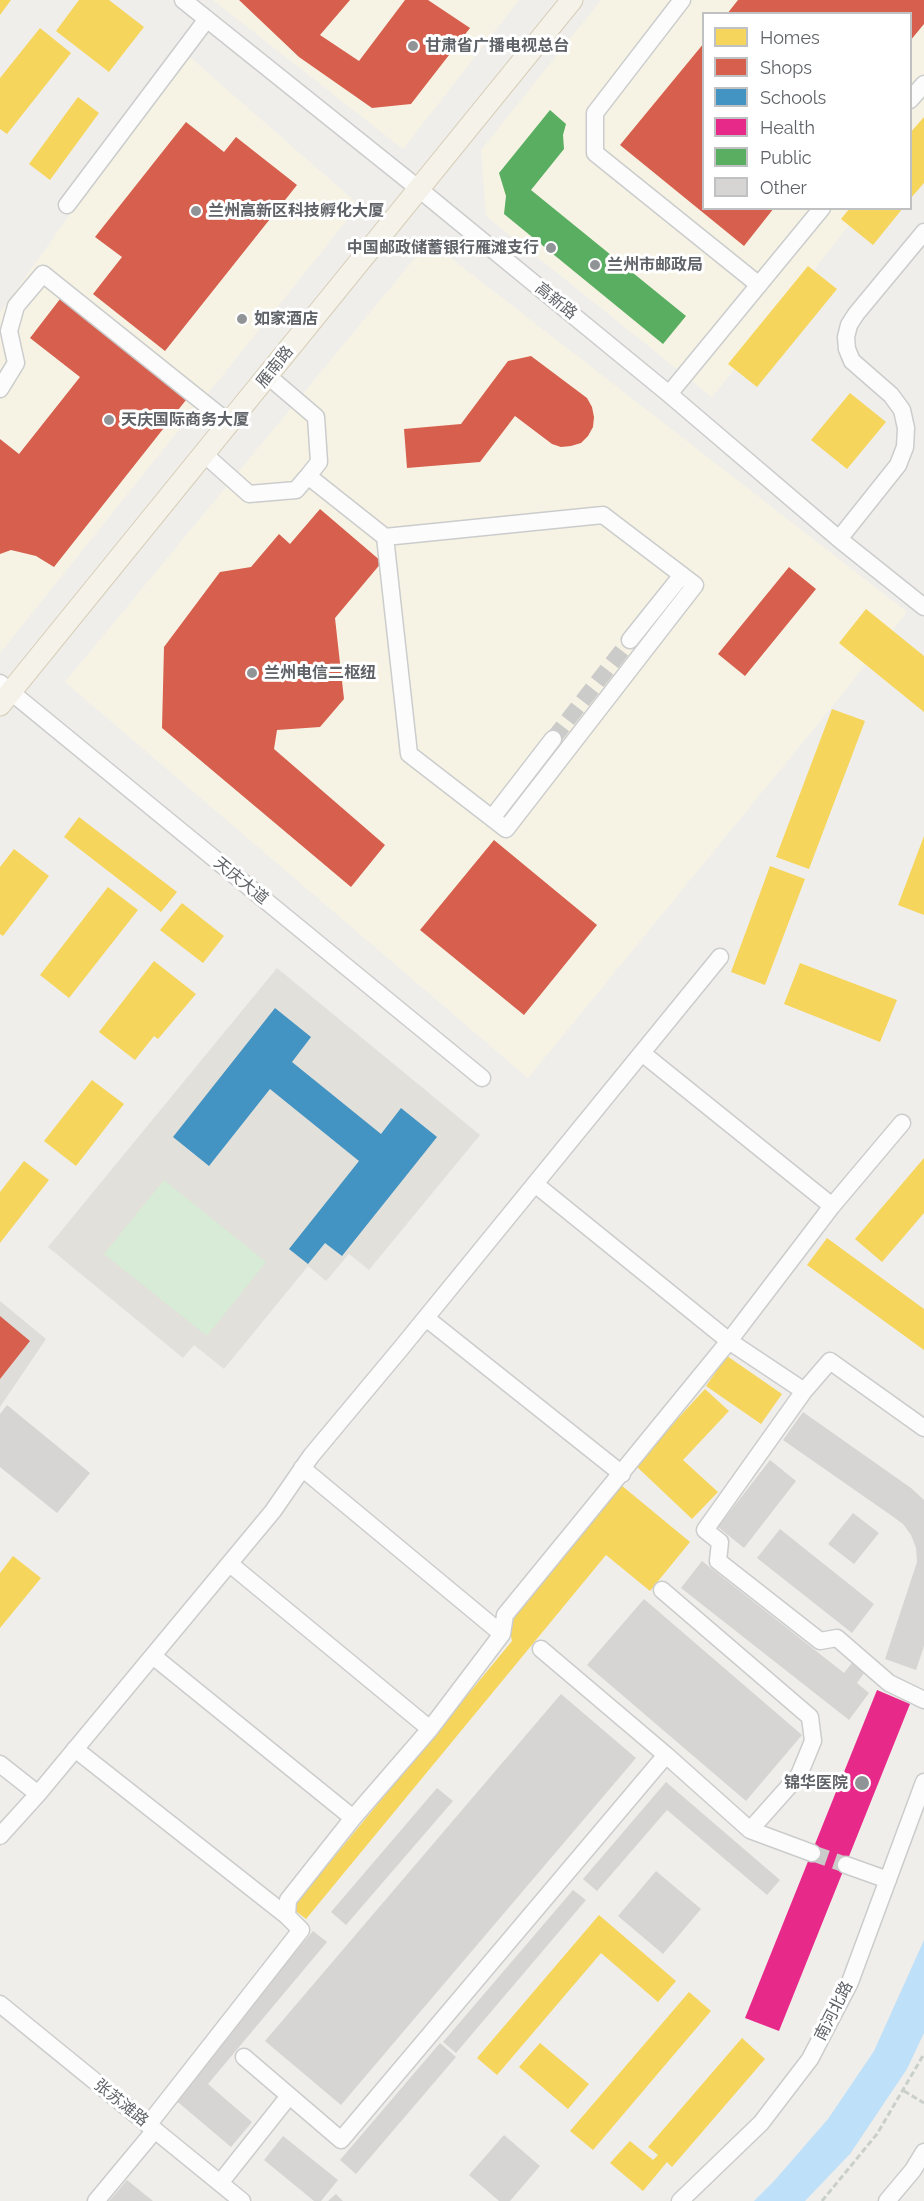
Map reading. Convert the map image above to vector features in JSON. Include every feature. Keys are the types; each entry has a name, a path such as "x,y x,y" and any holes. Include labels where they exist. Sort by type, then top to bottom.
{"main road":[{"name":"雁南路","path":"4,693 268,376 572,0"}],"street":[{"name":"高新路","path":"183,0 419,189 669,394 839,539 924,607"},
{"path":"681,1 595,113 595,153 759,285"},
{"path":"67,205 207,19"},
{"path":"912,98 924,84"},
{"path":"669,394 820,210"},
{"path":"839,539 898,465 905,447 906,428 902,410 891,395 852,361 847,343 849,325 924,232"},
{"path":"0,389 16,363 9,331 16,306 43,274 229,423"},
{"path":"204,454 249,494 296,490 308,476 319,462 316,417 268,376"},
{"path":"308,476 384,537 603,515 695,585 506,829 409,753 384,537"},
{"path":"630,640 682,575"},
{"name":"天庆大道","path":"4,693 482,1078"},
{"path":"492,818 553,739"},
{"path":"0,1836 38,1794 230,1564 273,1511 303,1468 720,957"},
{"path":"642,1053 832,1206"},
{"path":"287,1916 288,1900 353,1818 430,1729 502,1634 505,1615 622,1474 729,1341 832,1206 902,1123"},
{"path":"535,1184 729,1341 804,1391"},
{"path":"426,1318 622,1474"},
{"path":"924,1428 830,1360 804,1391 705,1530 720,1542 718,1561 820,1641 837,1638 889,1683 924,1700"},
{"path":"303,1468 502,1634"},
{"path":"230,1564 430,1729"},
{"path":"662,1590 810,1717 813,1741 799,1775 750,1830"},
{"path":"541,1649 750,1830 812,1853"},
{"path":"153,1656 353,1818"},
{"path":"75,1749 287,1916 301,1930 96,2201"},
{"path":"244,2057 341,2140 666,1755"},
{"path":"0,1764 38,1794"},
{"name":"南河北路","path":"680,2201 761,2123 810,2059 850,1983 924,1782"},
{"path":"846,1865 888,1880"},
{"name":"张苏滩路","path":"0,2004 242,2201"},
{"path":"220,2183 289,2096"},
{"path":"887,2201 924,2152"}],"path":[{"path":"822,2201 877,2134 924,2054"},
{"path":"904,2091 924,2103"}],"shaded area":[{"path":"213,0 519,0 403,149"},
{"path":"601,0 924,0 924,131 912,147 912,12 702,12 702,210 861,210 712,397 486,216 481,150"},
{"path":"185,53 359,205 0,653 0,313"},
{"path":"429,241 907,612 528,1078 65,682"},
{"path":"277,968 480,1135 369,1270 349,1254 326,1281 308,1266 224,1369 194,1345 183,1358 48,1247"},
{"path":"0,1301 46,1339 0,1407"}],"green space":[{"path":"164,1180 266,1262 207,1336 104,1254"}],"water":[{"path":"924,1940 924,2033 907,2069 850,2154 805,2201 754,2201 828,2119 874,2051"}],"building: Homes":[{"path":"0,0 11,0 0,15"},
{"path":"79,0 109,0 144,27 109,72 56,31"},
{"path":"40,28 71,53 7,134 0,129 0,78"},
{"path":"78,97 99,113 50,180 29,164"},
{"path":"924,117 924,183 912,197 912,131"},
{"path":"848,210 901,210 873,245 841,219"},
{"path":"808,266 837,289 757,387 728,364"},
{"path":"850,393 886,422 847,469 811,440"},
{"path":"866,609 924,656 924,712 839,643"},
{"path":"832,709 865,721 809,869 776,857"},
{"path":"79,817 177,892 161,912 64,837"},
{"path":"924,836 924,915 898,905"},
{"path":"14,849 49,876 3,936 0,934 0,867"},
{"path":"770,866 805,879 765,985 731,972"},
{"path":"108,887 138,910 69,998 40,975"},
{"path":"182,903 224,936 203,963 160,930"},
{"path":"154,961 196,994 158,1039 154,1036 135,1060 99,1032"},
{"path":"800,963 897,1000 880,1042 784,1004"},
{"path":"92,1080 124,1104 76,1166 44,1141"},
{"path":"924,1158 924,1213 882,1262 855,1239"},
{"path":"24,1161 49,1180 0,1243 0,1192"},
{"path":"827,1238 924,1309 924,1350 807,1265"},
{"path":"727,1356 782,1394 761,1424 706,1386"},
{"path":"705,1389 729,1411 683,1460 718,1492 692,1519 635,1465"},
{"path":"621,1485 690,1542 650,1591 606,1555 306,1919 292,1908 512,1641 508,1622"},
{"path":"13,1556 41,1578 0,1628 0,1573"},
{"path":"599,1915 676,1981 658,2002 601,1953 497,2075 477,2058"},
{"path":"689,1992 711,2011 593,2150 570,2131"},
{"path":"742,2038 765,2059 672,2167 667,2162 643,2191 610,2163 630,2141 653,2160 658,2155 648,2147"},
{"path":"540,2043 589,2084 568,2109 519,2067"}],"building: Shops":[{"name":"甘肃省广播电视总台","path":"239,0 350,0 320,35 359,61 405,0 428,0 470,28 411,104 372,108 299,57"},
{"path":"738,0 924,0 924,24 912,39 912,12 729,12"},
{"path":"702,45 702,210 772,210 744,246 620,145"},
{"name":"兰州高新区科技孵化大厦","path":"186,122 224,152 236,137 297,185 165,351 93,294 122,257 95,237"},
{"name":"天庆国际商务大厦","path":"60,299 186,400 54,567 36,556 11,550 0,554 0,439 19,454 80,377 30,338"},
{"path":"531,356 587,398 592,407 593,427 581,443 561,447 552,444 515,416 480,462 407,468 404,429 461,424 508,361"},
{"name":"兰州电信二枢纽","path":"320,509 382,562 335,618 344,699 320,727 277,730 274,749 385,845 351,887 162,728 164,647 220,572 251,567 279,534 290,544"},
{"path":"789,567 816,589 745,676 718,654"},
{"path":"494,840 597,925 524,1015 420,930"},
{"path":"0,1316 30,1341 0,1379"}],"building: Schools":[{"path":"275,1008 311,1037 292,1062 381,1134 401,1108 437,1137 342,1256 325,1243 308,1264 289,1249 359,1161 270,1089 209,1166 173,1137"}],"building: Health":[{"path":"877,1690 910,1704 779,2031 745,2018"}],"building: Public":[{"name":"兰州市邮政局","path":"550,110 566,124 563,135 564,149 531,190 686,316 663,344 504,214 506,196 499,173"}],"building: Other":[{"path":"7,1405 90,1473 57,1513 0,1467 0,1414"},
{"path":"803,1412 911,1488 924,1500 924,1646 916,1670 885,1659 917,1562 916,1548 911,1535 903,1524 783,1440"},
{"path":"770,1460 796,1481 744,1548 718,1527"},
{"path":"853,1513 879,1533 854,1564 828,1544"},
{"path":"780,1529 874,1604 852,1633 757,1558"},
{"path":"702,1561 844,1673 855,1659 867,1669 857,1683 869,1693 849,1720 681,1588"},
{"path":"644,1599 802,1735 746,1801 587,1665"},
{"path":"561,1694 636,1758 341,2105 265,2041"},
{"path":"666,1782 780,1880 767,1895 667,1810 597,1891 583,1879"},
{"path":"437,1788 453,1801 346,1925 331,1912"},
{"path":"656,1871 701,1909 663,1954 618,1916"},
{"path":"573,1890 586,1900 456,2053 443,2042"},
{"path":"313,1931 327,1942 208,2084 252,2122 231,2147 173,2098"},
{"path":"440,2043 456,2057 356,2174 340,2160"},
{"path":"504,2135 540,2166 510,2201 499,2201 469,2175"},
{"path":"283,2136 338,2180 321,2201 314,2201 264,2160"},
{"path":"127,2180 153,2201 109,2201"},
{"path":"336,2194 343,2201 328,2201"}],"tunnel":[{"path":"553,739 630,640"},
{"path":"812,1853 846,1865"}],"place":[{"name":"甘肃省广播电视总台","path":"413,46"},
{"name":"兰州高新区科技孵化大厦","path":"196,211"},
{"name":"中国邮政储蓄银行雁滩支行","path":"551,248"},
{"name":"兰州市邮政局","path":"595,265"},
{"name":"如家酒店","path":"242,319"},
{"name":"天庆国际商务大厦","path":"109,420"},
{"name":"兰州电信二枢纽","path":"252,673"},
{"name":"锦华医院","path":"862,1783"}]}
